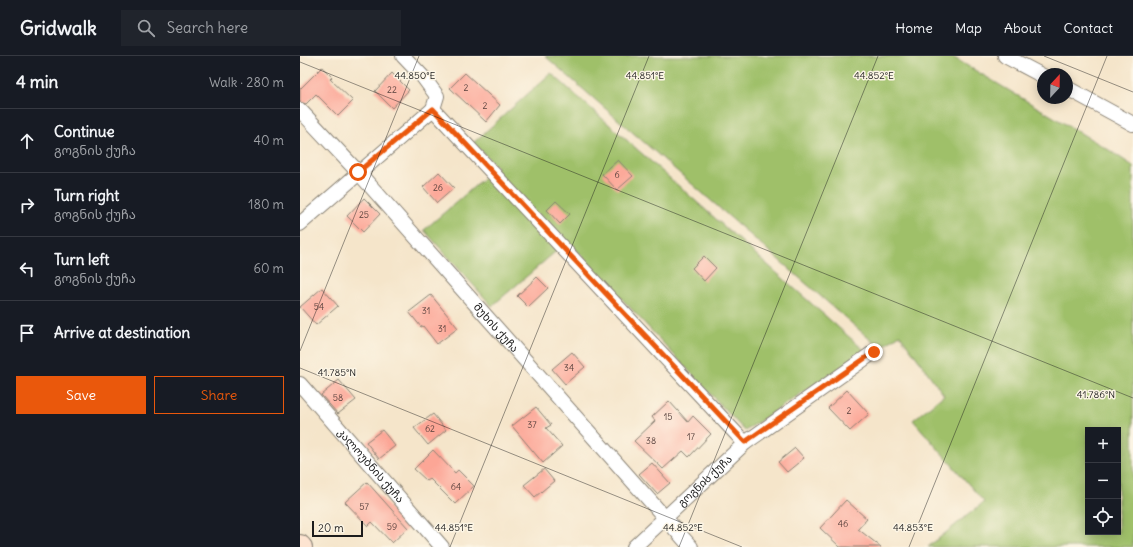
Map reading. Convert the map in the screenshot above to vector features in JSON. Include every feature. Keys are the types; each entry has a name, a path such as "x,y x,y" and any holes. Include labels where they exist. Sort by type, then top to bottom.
{"street":[{"path":"300,224 358,172 433,109 437,96 423,77 403,56"},
{"path":"1005,56 1037,73"},
{"path":"1073,91 1133,124"},
{"path":"433,109 745,442"},
{"name":"მუხის ქუჩა","path":"300,110 358,172 691,547"},
{"name":"გოგნის ქუჩა","path":"634,547 745,442 874,352"},
{"name":"კალოუბნის ქუჩა","path":"300,384 442,547"}],"green space":[{"path":"545,56 951,56 1109,150 1133,166 1133,547 928,547 984,502 913,420 944,395 900,335 880,348"},
{"path":"551,73 865,351 745,431 568,241 492,306 424,230 497,167 473,143"}],"building":[{"path":"322,67 332,77 330,79 353,101 338,116 316,94 306,104 300,102 300,89"},
{"path":"392,73 409,90 392,108 375,91"},
{"path":"465,73 500,105 486,122 450,88"},
{"path":"618,160 633,176 617,190 602,174"},
{"path":"439,172 454,188 437,203 423,187"},
{"path":"364,198 380,214 363,232 347,216"},
{"path":"556,201 570,214 560,224 547,210"},
{"path":"704,256 716,268 704,281 692,268"},
{"path":"537,277 548,288 528,307 517,296"},
{"path":"322,288 338,306 316,325 300,307"},
{"path":"431,295 458,328 437,344 423,326 421,327 409,312"},
{"path":"572,352 585,367 565,384 552,369"},
{"path":"339,380 356,400 338,414 321,395"},
{"path":"847,390 869,414 850,431 828,408"},
{"path":"669,401 688,422 693,416 711,434 689,457 683,451 663,469 634,441 655,421 652,417"},
{"path":"536,407 551,425 546,428 562,446 543,463 512,426"},
{"path":"433,414 446,430 428,445 414,428"},
{"path":"382,430 395,446 379,459 366,442"},
{"path":"795,448 804,458 787,472 778,462"},
{"path":"433,450 455,473 458,470 474,486 455,504 430,479 427,481 414,469"},
{"path":"652,463 670,483 657,494 639,474"},
{"path":"544,469 554,481 535,497 524,485"},
{"path":"367,482 408,528 392,543 372,522 368,526 345,502"},
{"path":"846,500 867,519 858,529 881,547 840,547 820,528"}],"route":[{"path":"358,172 433,109 594,284 745,442 874,352"}]}
